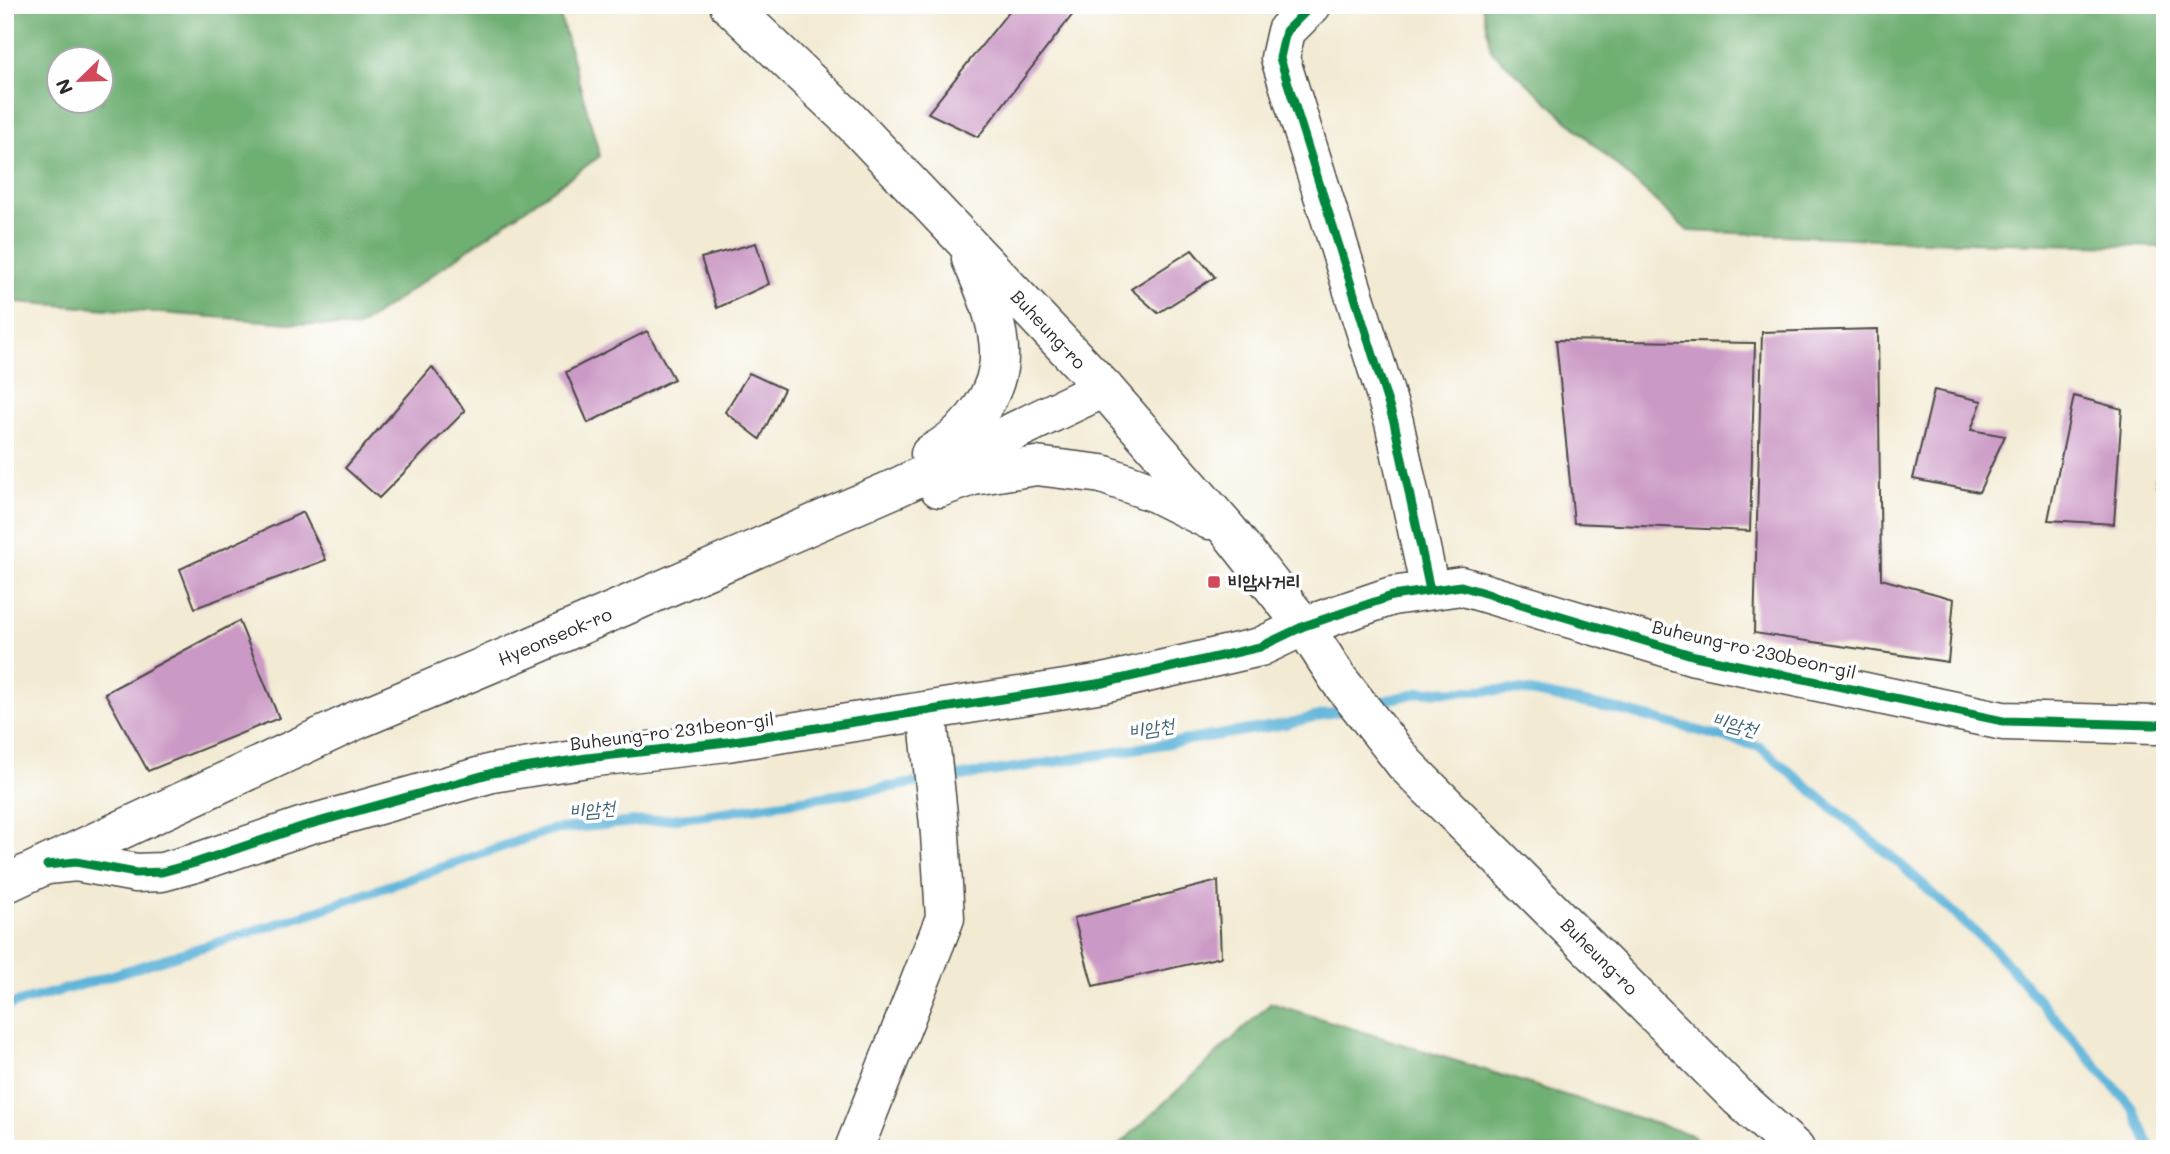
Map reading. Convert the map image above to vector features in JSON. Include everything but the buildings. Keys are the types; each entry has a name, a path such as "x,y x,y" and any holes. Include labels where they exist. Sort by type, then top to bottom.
{"street":[{"name":"Buheung-ro","path":"729,5 848,118 1104,388 1228,530 1304,626 1339,680 1405,764 1740,1098 1795,1149"},
{"path":"1312,5 1286,31 1280,58 1394,422 1430,590"},
{"path":"645,598 937,450 966,428 986,401 998,368 996,331 985,288 959,235"},
{"name":"Hyeonseok-ro","path":"5,884 359,719 898,487 1104,388"},
{"path":"687,579 974,476 1037,466 1102,474 1155,493 1228,530"},
{"name":"Buheung-ro 230beon-gil","path":"1304,626 1392,596 1461,586 1695,656 2003,721 2165,724"},
{"name":"Buheung-ro 231beon-gil","path":"47,865 76,862 136,873 162,872 304,826 492,773 587,758 727,742 1128,678 1261,647 1304,626"},
{"path":"853,1149 945,918 940,834 927,711"}],"green space":[{"path":"5,5 557,5 600,156 357,328 5,301"},
{"path":"1482,5 2165,5 2165,247 1923,241 1688,231 1491,50"},
{"path":"1271,1003 1692,1135 1706,1149 1115,1149"}],"waterway":[{"name":"비암천","path":"1367,705 1421,692 1520,690 1624,711 1760,747 1900,864 1996,951 2133,1108 2151,1149"},
{"name":"비암천","path":"5,1006 305,915 550,830 698,816 1061,761 1286,724 1351,708"}],"cycle path":[{"path":"1312,5 1286,31 1280,58 1394,422 1430,590"},
{"path":"47,865 76,862 136,873 162,872 304,826 492,773 587,758 727,742 1103,683 1260,647 1304,626 1392,596 1461,586 1695,656 2003,721 2165,724"}],"place":[{"name":"비암사거리","path":"1214,582"}]}
